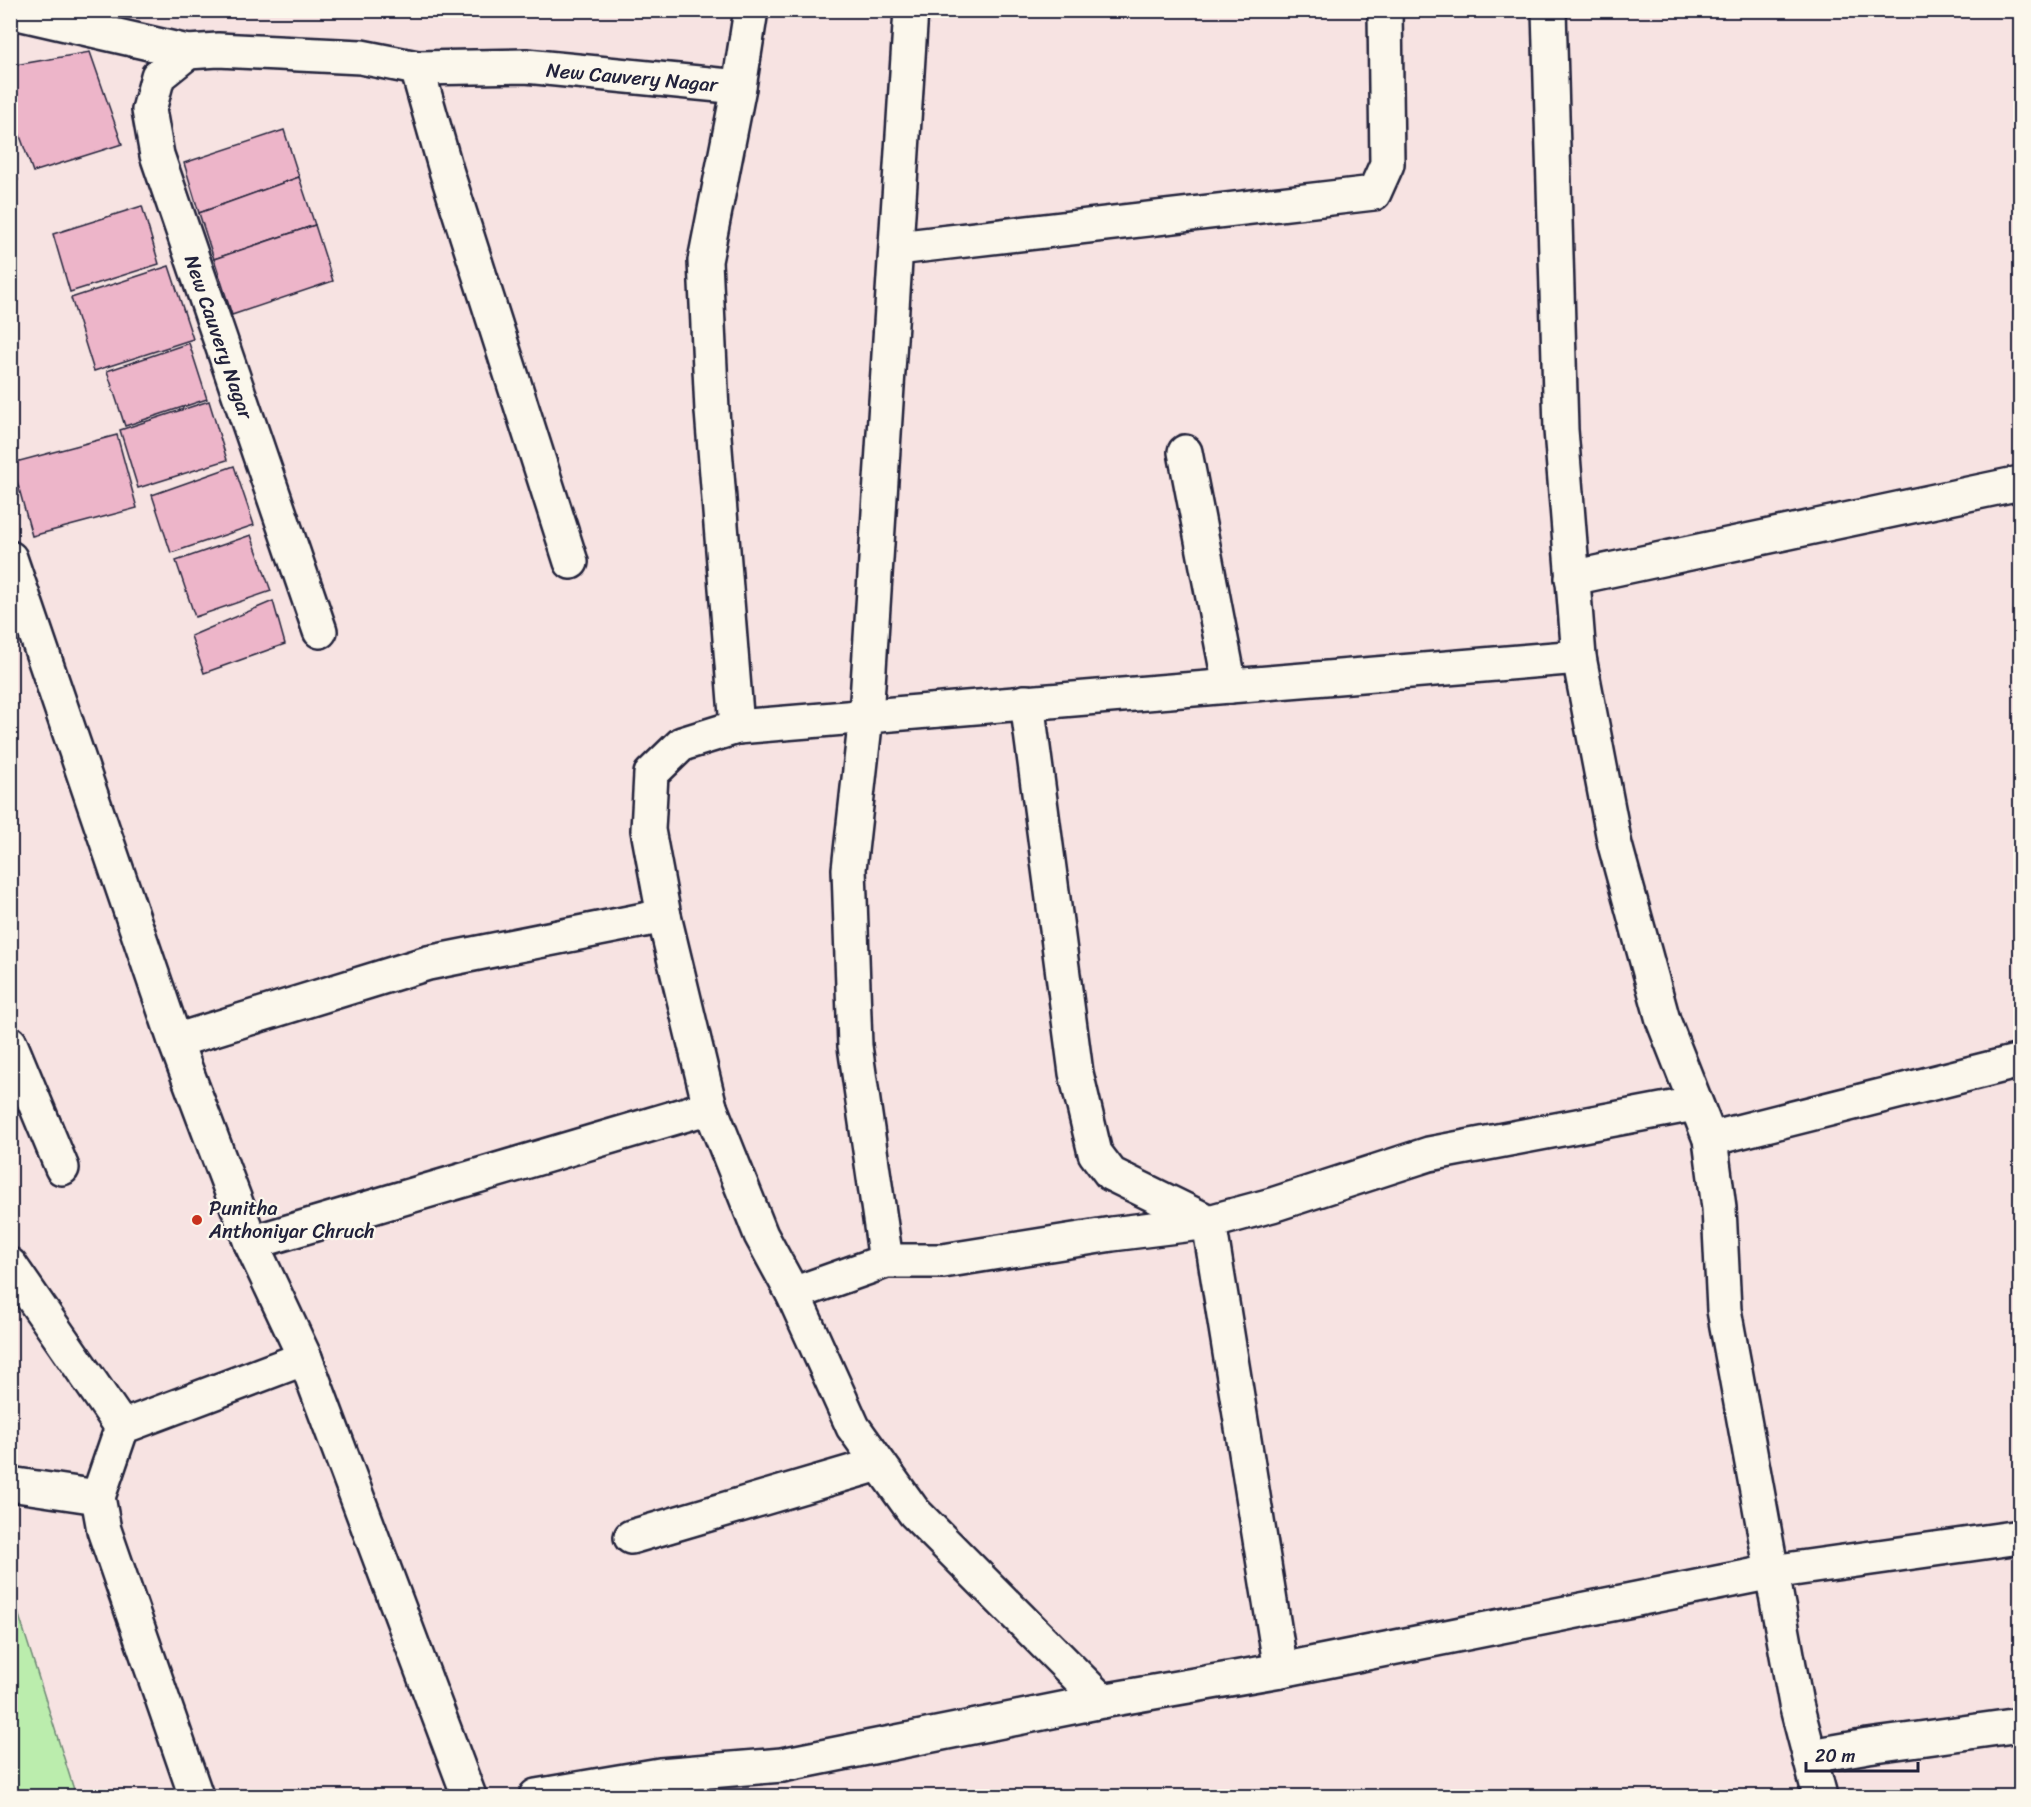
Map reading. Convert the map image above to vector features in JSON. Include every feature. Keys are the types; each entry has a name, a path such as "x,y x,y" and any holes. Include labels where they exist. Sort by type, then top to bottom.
{"street":[{"path":"737,727 712,411 705,261 739,87 751,10"},
{"path":"886,1261 855,1046 849,869 866,716 911,10"},
{"path":"897,248 1374,193 1387,164 1385,10"},
{"path":"1549,10 1561,430 1579,657 1615,845 1663,1020 1710,1140 1719,1208 1724,1310 1796,1704 1820,1797"},
{"name":"New Cauvery Nagar","path":"10,14 22,14 188,52 218,50 361,57 417,68 526,66 739,87"},
{"name":"New Cauvery Nagar","path":"188,52 158,76 149,110 157,155 320,631"},
{"path":"417,68 446,170 571,562"},
{"path":"1185,452 1230,686"},
{"path":"1572,578 2020,483"},
{"path":"10,558 175,1041 251,1243 305,1358 469,1797"},
{"path":"1101,1701 914,1512 853,1427 793,1294 760,1234 710,1107 664,916 648,830 651,774 682,744 737,727 1579,657"},
{"path":"1025,702 1076,1073 1095,1153 1111,1174 1209,1222"},
{"path":"175,1041 428,963 664,916"},
{"path":"10,1043 62,1168"},
{"path":"1710,1140 2020,1061"},
{"path":"793,1294 886,1261 943,1261 1112,1234 1209,1222 1272,1205 1429,1154 1694,1104"},
{"path":"251,1243 710,1107"},
{"path":"1209,1222 1281,1670"},
{"path":"10,1265 122,1427"},
{"path":"122,1427 305,1358"},
{"path":"122,1427 98,1497 104,1530 196,1797"},
{"path":"630,1537 879,1464"},
{"path":"10,1484 98,1497"},
{"path":"536,1797 660,1775 782,1765 1101,1701 1281,1670 1772,1572 2020,1537"},
{"path":"1811,1756 2020,1725"}],"green space":[{"path":"11,1590 76,1796 11,1796"}],"building":[{"path":"90,52 122,144 33,172 10,108 10,66"},
{"path":"284,130 299,177 199,213 184,163"},
{"path":"10,157 18,180 10,183"},
{"path":"299,177 315,225 214,259 199,213"},
{"path":"142,206 159,264 70,292 53,234"},
{"path":"315,225 333,281 232,315 214,259"},
{"path":"169,266 193,339 94,371 71,298"},
{"path":"189,343 207,399 125,426 107,371"},
{"path":"209,401 227,460 138,488 120,430"},
{"path":"117,435 137,508 32,536 12,463"},
{"path":"234,466 254,525 171,553 152,495"},
{"path":"251,535 271,591 195,617 176,561"},
{"path":"273,601 285,644 204,673 191,636"}],"place":[{"name":"Punitha Anthoniyar Chruch","path":"197,1220"}]}
